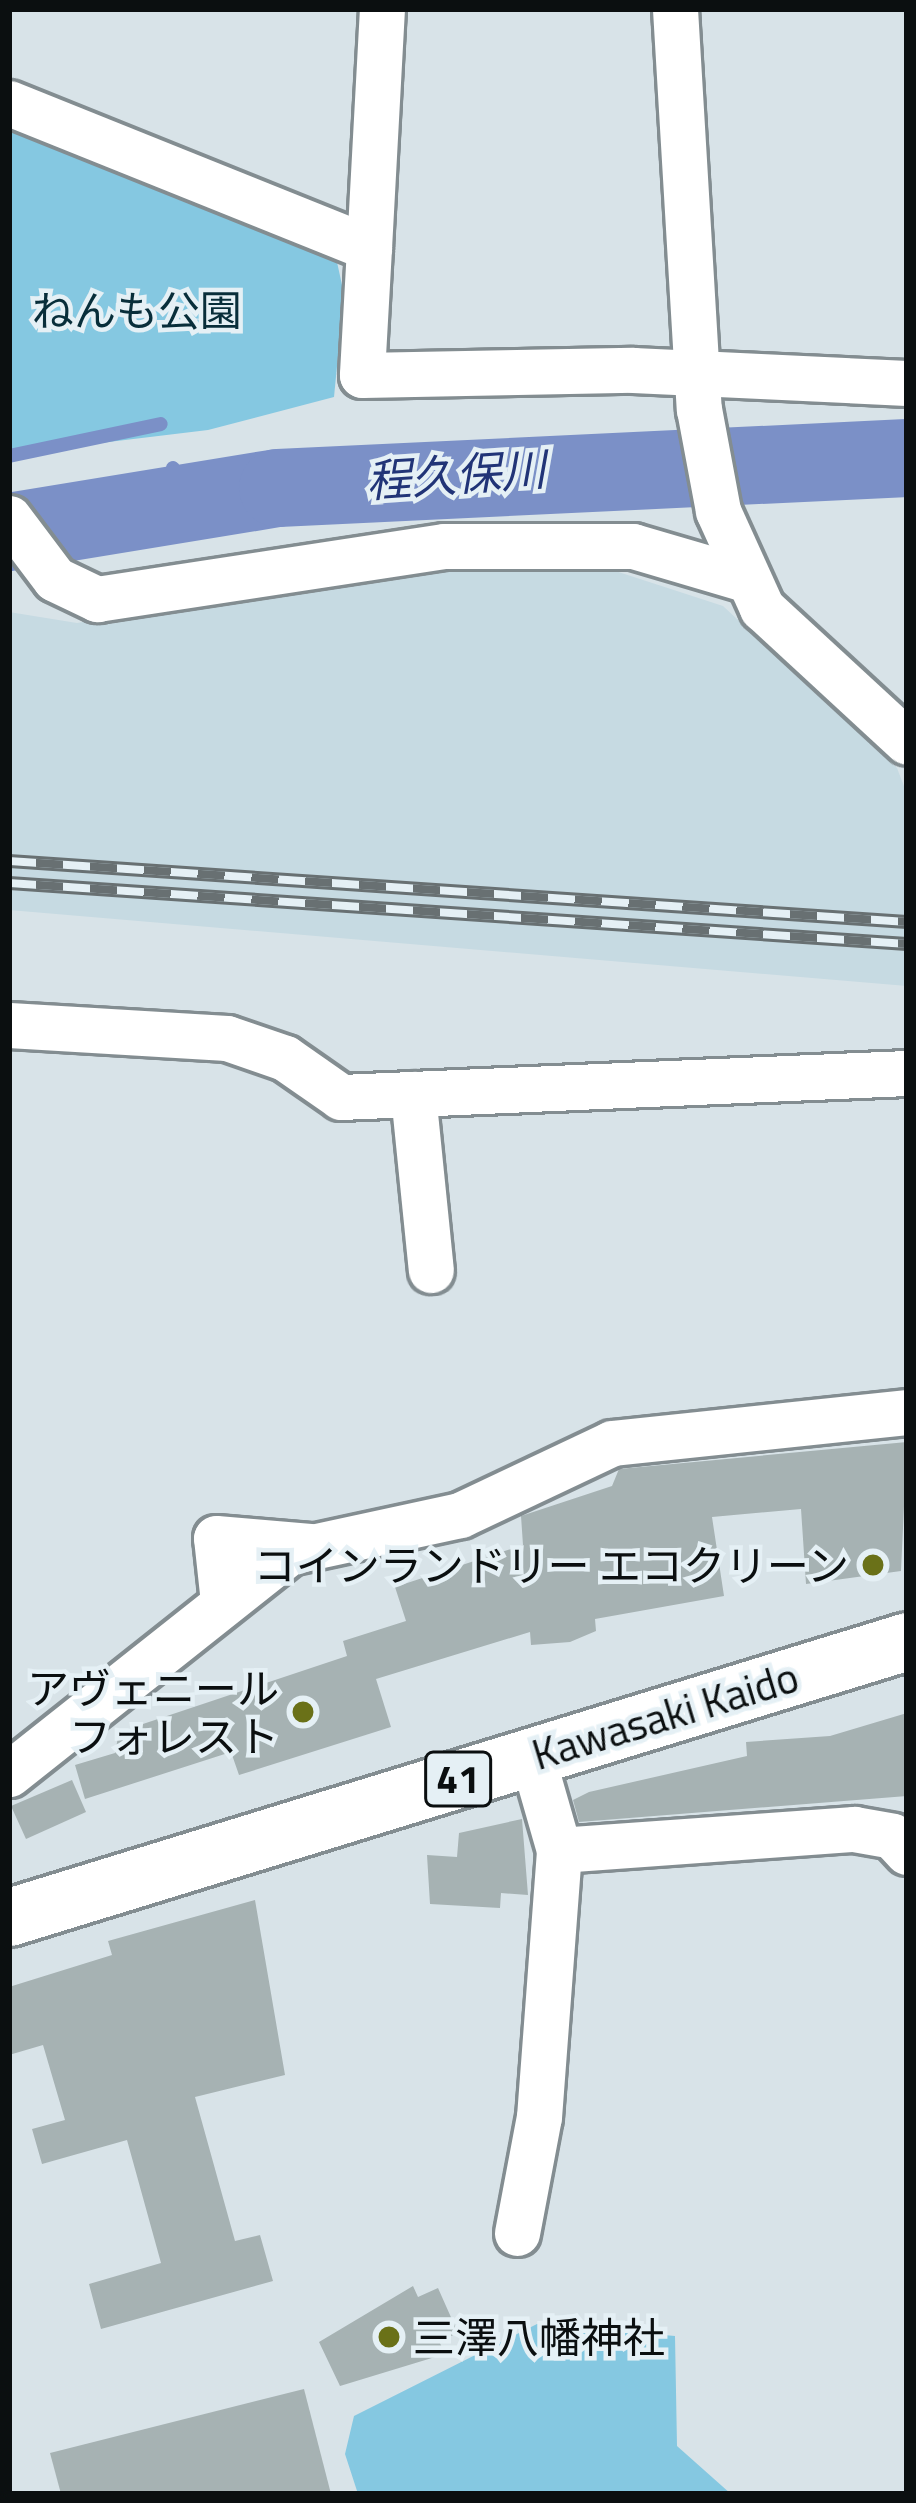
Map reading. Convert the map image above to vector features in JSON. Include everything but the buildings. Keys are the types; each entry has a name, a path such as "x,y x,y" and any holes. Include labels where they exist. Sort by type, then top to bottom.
{"main road":[{"name":"Kawasaki Kaido","path":"9,1917 907,1641"}],"street":[{"path":"382,9 362,375 699,372 907,383"},
{"path":"675,9 703,424 718,511 742,578 788,635 907,742"},
{"path":"9,103 369,248"},
{"path":"9,518 44,568 97,599 293,561 532,544 633,546 742,578"},
{"path":"9,1025 227,1038 285,1058 341,1097 907,1072"},
{"path":"413,1094 431,1270"},
{"path":"9,1774 275,1560 460,1515 612,1443 907,1412"},
{"path":"517,2233 539,2117 559,1850 532,1756"},
{"path":"559,1850 854,1829 892,1836 907,1852"}],"shaded area":[{"path":"600,566 723,606 897,768 907,794 907,986 9,910 9,612 77,623 421,567"}],"green space":[{"name":"ねんも公園","path":"9,118 335,253 344,294 334,397 208,430 9,454"},
{"path":"537,2324 675,2336 677,2446 731,2494 358,2494 345,2454 354,2416"}],"waterway":[{"path":"9,456 161,424"},
{"name":"程久保川","path":"9,532 278,488 907,458"},
{"path":"173,468 183,503"}],"railway":[{"path":"9,861 907,922"},
{"path":"9,883 907,944"}],"place":[{"name":"コインランドリー エコクリーン","path":"873,1565"},
{"name":"アヴェニール フォレスト","path":"303,1712"},
{"name":"三澤八幡神社","path":"389,2337"}]}
